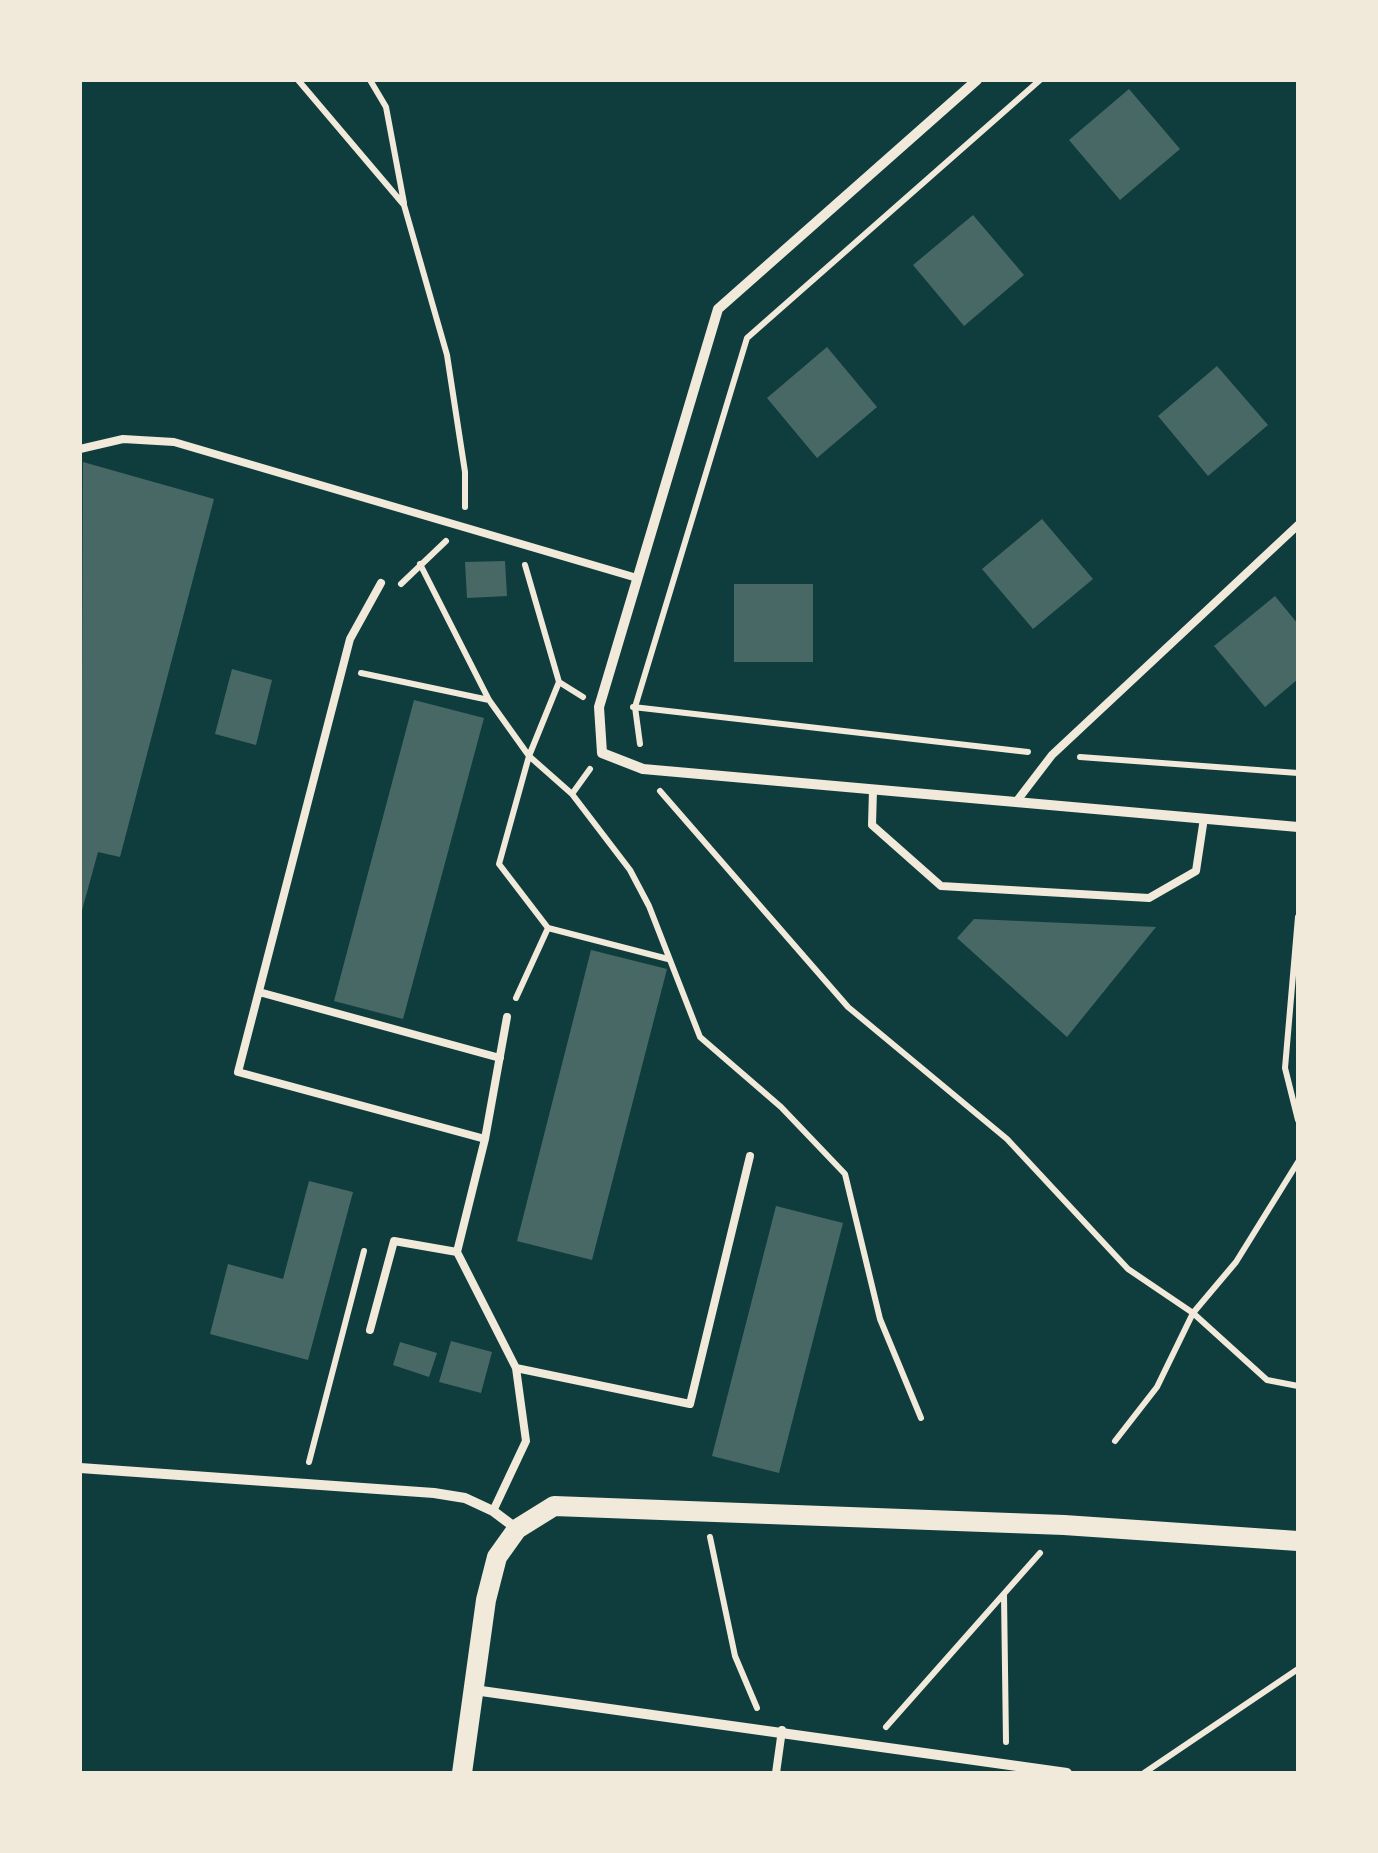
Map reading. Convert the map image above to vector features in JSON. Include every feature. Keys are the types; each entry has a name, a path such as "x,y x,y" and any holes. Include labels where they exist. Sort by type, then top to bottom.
{"main road":[{"path":"462,1773 497,1557 517,1528 554,1506 1064,1525 1298,1542"}],"street":[{"path":"978,80 718,309 600,707 602,753 643,770 1298,827"},
{"path":"80,1468 434,1492 465,1498 493,1510 517,1528"},
{"path":"474,1690 782,1730 1067,1773"}],"lane":[{"path":"80,449 123,439 174,442 637,578"},
{"path":"1016,802 1052,755 1298,525"},
{"path":"381,583 350,639 238,1072 486,1139"},
{"path":"873,790 872,825 941,886 1149,898 1196,871 1204,818"},
{"path":"258,992 500,1058"},
{"path":"493,1510 526,1442 516,1368 457,1252 486,1139 508,1017"},
{"path":"516,1368 690,1404 750,1156"},
{"path":"370,1330 394,1241 457,1252"},
{"path":"776,1773 782,1730"}],"path":[{"path":"298,80 404,205"},
{"path":"370,80 386,108 404,205 447,355 465,472 465,525 420,563 398,588"},
{"path":"1040,80 747,338 634,707 643,770 694,836 848,1007 1007,1139 1128,1269 1193,1313 1267,1380 1298,1386"},
{"path":"519,544 559,682 529,756 499,864 548,928 668,959"},
{"path":"420,563 490,700 529,756 572,794 630,870 700,1038 781,1106 845,1174 880,1319 921,1418"},
{"path":"362,655 358,672 490,700"},
{"path":"600,707 634,707 1052,755 1298,773"},
{"path":"572,794 602,753"},
{"path":"1298,917 1285,1068 1298,1120"},
{"path":"508,1017 548,928"},
{"path":"1115,1441 1157,1387 1193,1313 1236,1262 1298,1162"},
{"path":"304,1481 364,1250"},
{"path":"704,1509 735,1656 766,1728"},
{"path":"872,1743 1064,1525"},
{"path":"1004,1593 1006,1764"},
{"path":"1144,1773 1298,1669"}],"building":[{"path":"1129,89 1180,149 1120,200 1069,140"},
{"path":"973,215 1024,275 964,326 913,265"},
{"path":"827,347 877,407 817,458 767,398"},
{"path":"1217,366 1268,425 1208,476 1158,416"},
{"path":"83,462 214,499 120,857 98,852 81,914"},
{"path":"1042,519 1093,579 1033,629 982,569"},
{"path":"505,561 507,596 467,598 465,562"},
{"path":"734,584 813,584 813,662 734,662"},
{"path":"1275,596 1298,624 1298,679 1265,707 1214,646"},
{"path":"232,669 272,680 256,745 215,734"},
{"path":"414,700 484,718 403,1019 334,1001"},
{"path":"974,919 1156,927 1067,1037 957,938"},
{"path":"591,950 667,969 592,1260 517,1241"},
{"path":"309,1181 353,1192 308,1360 210,1334 228,1264 283,1279"},
{"path":"776,1206 843,1223 779,1473 712,1456"},
{"path":"451,1341 492,1352 481,1393 439,1382"},
{"path":"400,1342 437,1353 429,1377 393,1365"}]}
